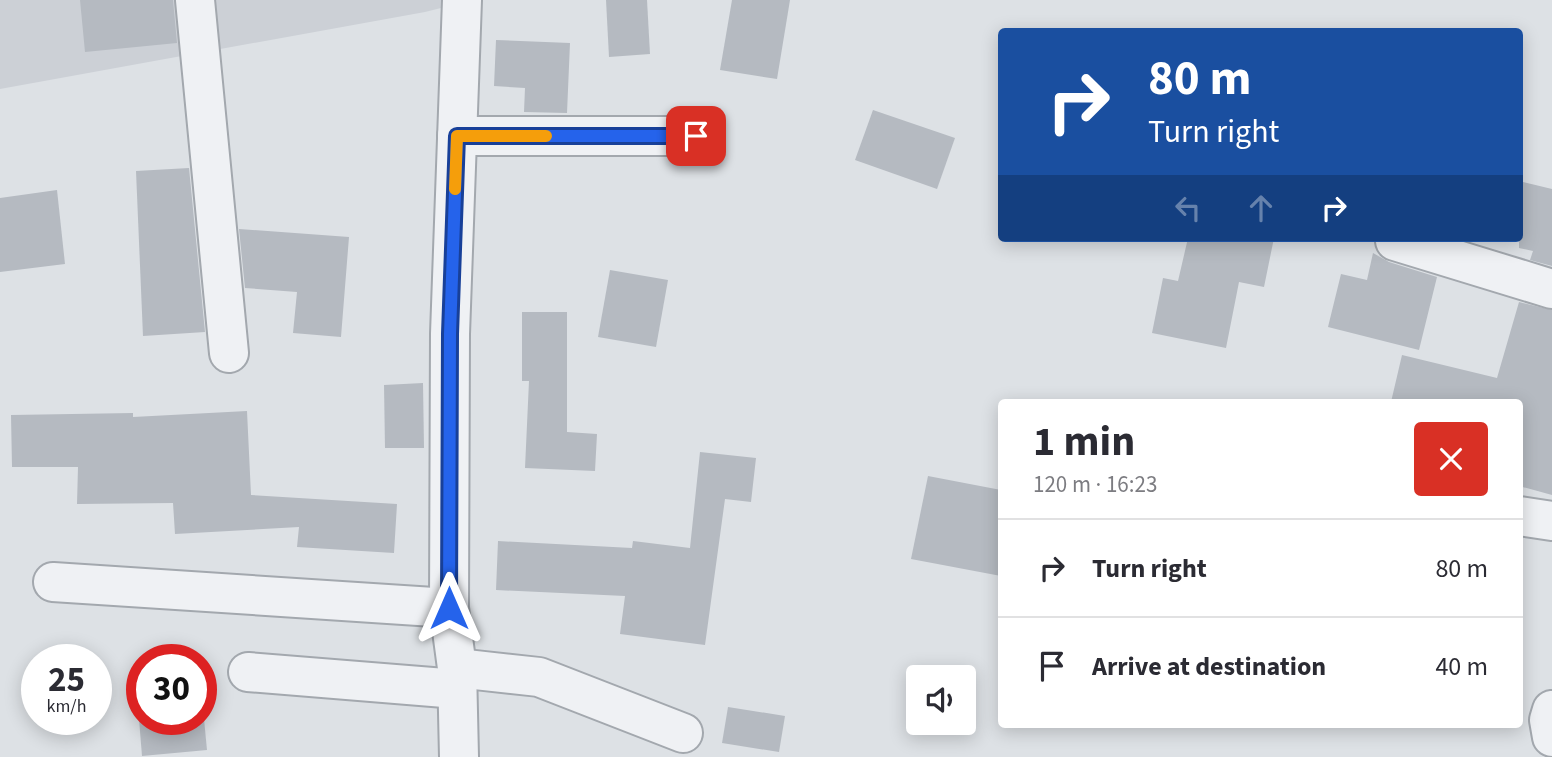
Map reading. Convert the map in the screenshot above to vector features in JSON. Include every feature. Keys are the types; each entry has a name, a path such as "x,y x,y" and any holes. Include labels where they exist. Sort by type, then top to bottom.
{"street":[{"path":"195,0 229,352"},
{"path":"459,757 457,678 449,608 450,334 462,0"},
{"path":"457,136 696,136"},
{"path":"1398,242 1552,289"},
{"path":"1523,517 1552,522"},
{"path":"53,582 449,608"},
{"path":"248,672 457,678 540,677 683,733"},
{"path":"1552,710 1549,720 1552,737"}],"shaded area":[{"path":"0,0 473,0 425,12 0,89"}],"building":[{"path":"80,0 173,0 177,43 85,52"},
{"path":"606,0 647,0 650,54 609,57"},
{"path":"732,0 790,0 777,79 720,70"},
{"path":"496,40 570,43 567,113 524,112 525,88 494,86"},
{"path":"873,110 955,138 937,189 855,160"},
{"path":"189,168 205,332 143,336 136,171"},
{"path":"1523,182 1552,189 1552,266 1530,260 1533,251 1519,248 1519,242 1523,242"},
{"path":"57,190 65,264 0,272 0,198"},
{"path":"239,229 349,237 341,337 293,333 297,292 245,288"},
{"path":"1187,242 1273,242 1264,287 1239,282 1226,348 1152,333 1163,278 1178,281"},
{"path":"1373,253 1389,262 1437,277 1419,350 1328,327 1341,274 1367,280"},
{"path":"610,270 668,280 656,347 598,337"},
{"path":"1519,302 1552,310 1552,495 1523,487 1523,399 1392,399 1402,355 1497,378"},
{"path":"522,312 567,312 567,432 597,434 595,471 525,468 529,381 522,381"},
{"path":"423,383 424,448 385,448 384,385"},
{"path":"247,411 251,495 397,504 394,553 297,547 299,527 175,534 173,503 77,504 78,467 12,467 11,415 133,413 133,417"},
{"path":"700,452 756,458 751,502 725,499 705,645 620,634 625,596 496,590 498,541 632,548 633,541 690,548"},
{"path":"928,476 998,489 998,575 911,559"},
{"path":"728,707 785,716 779,752 722,743"},
{"path":"140,735 206,735 207,750 142,756"}],"slow traffic":[{"path":"455,189 457,136 546,136"}],"route":[{"path":"449,608 450,334 457,136 696,136"}]}
